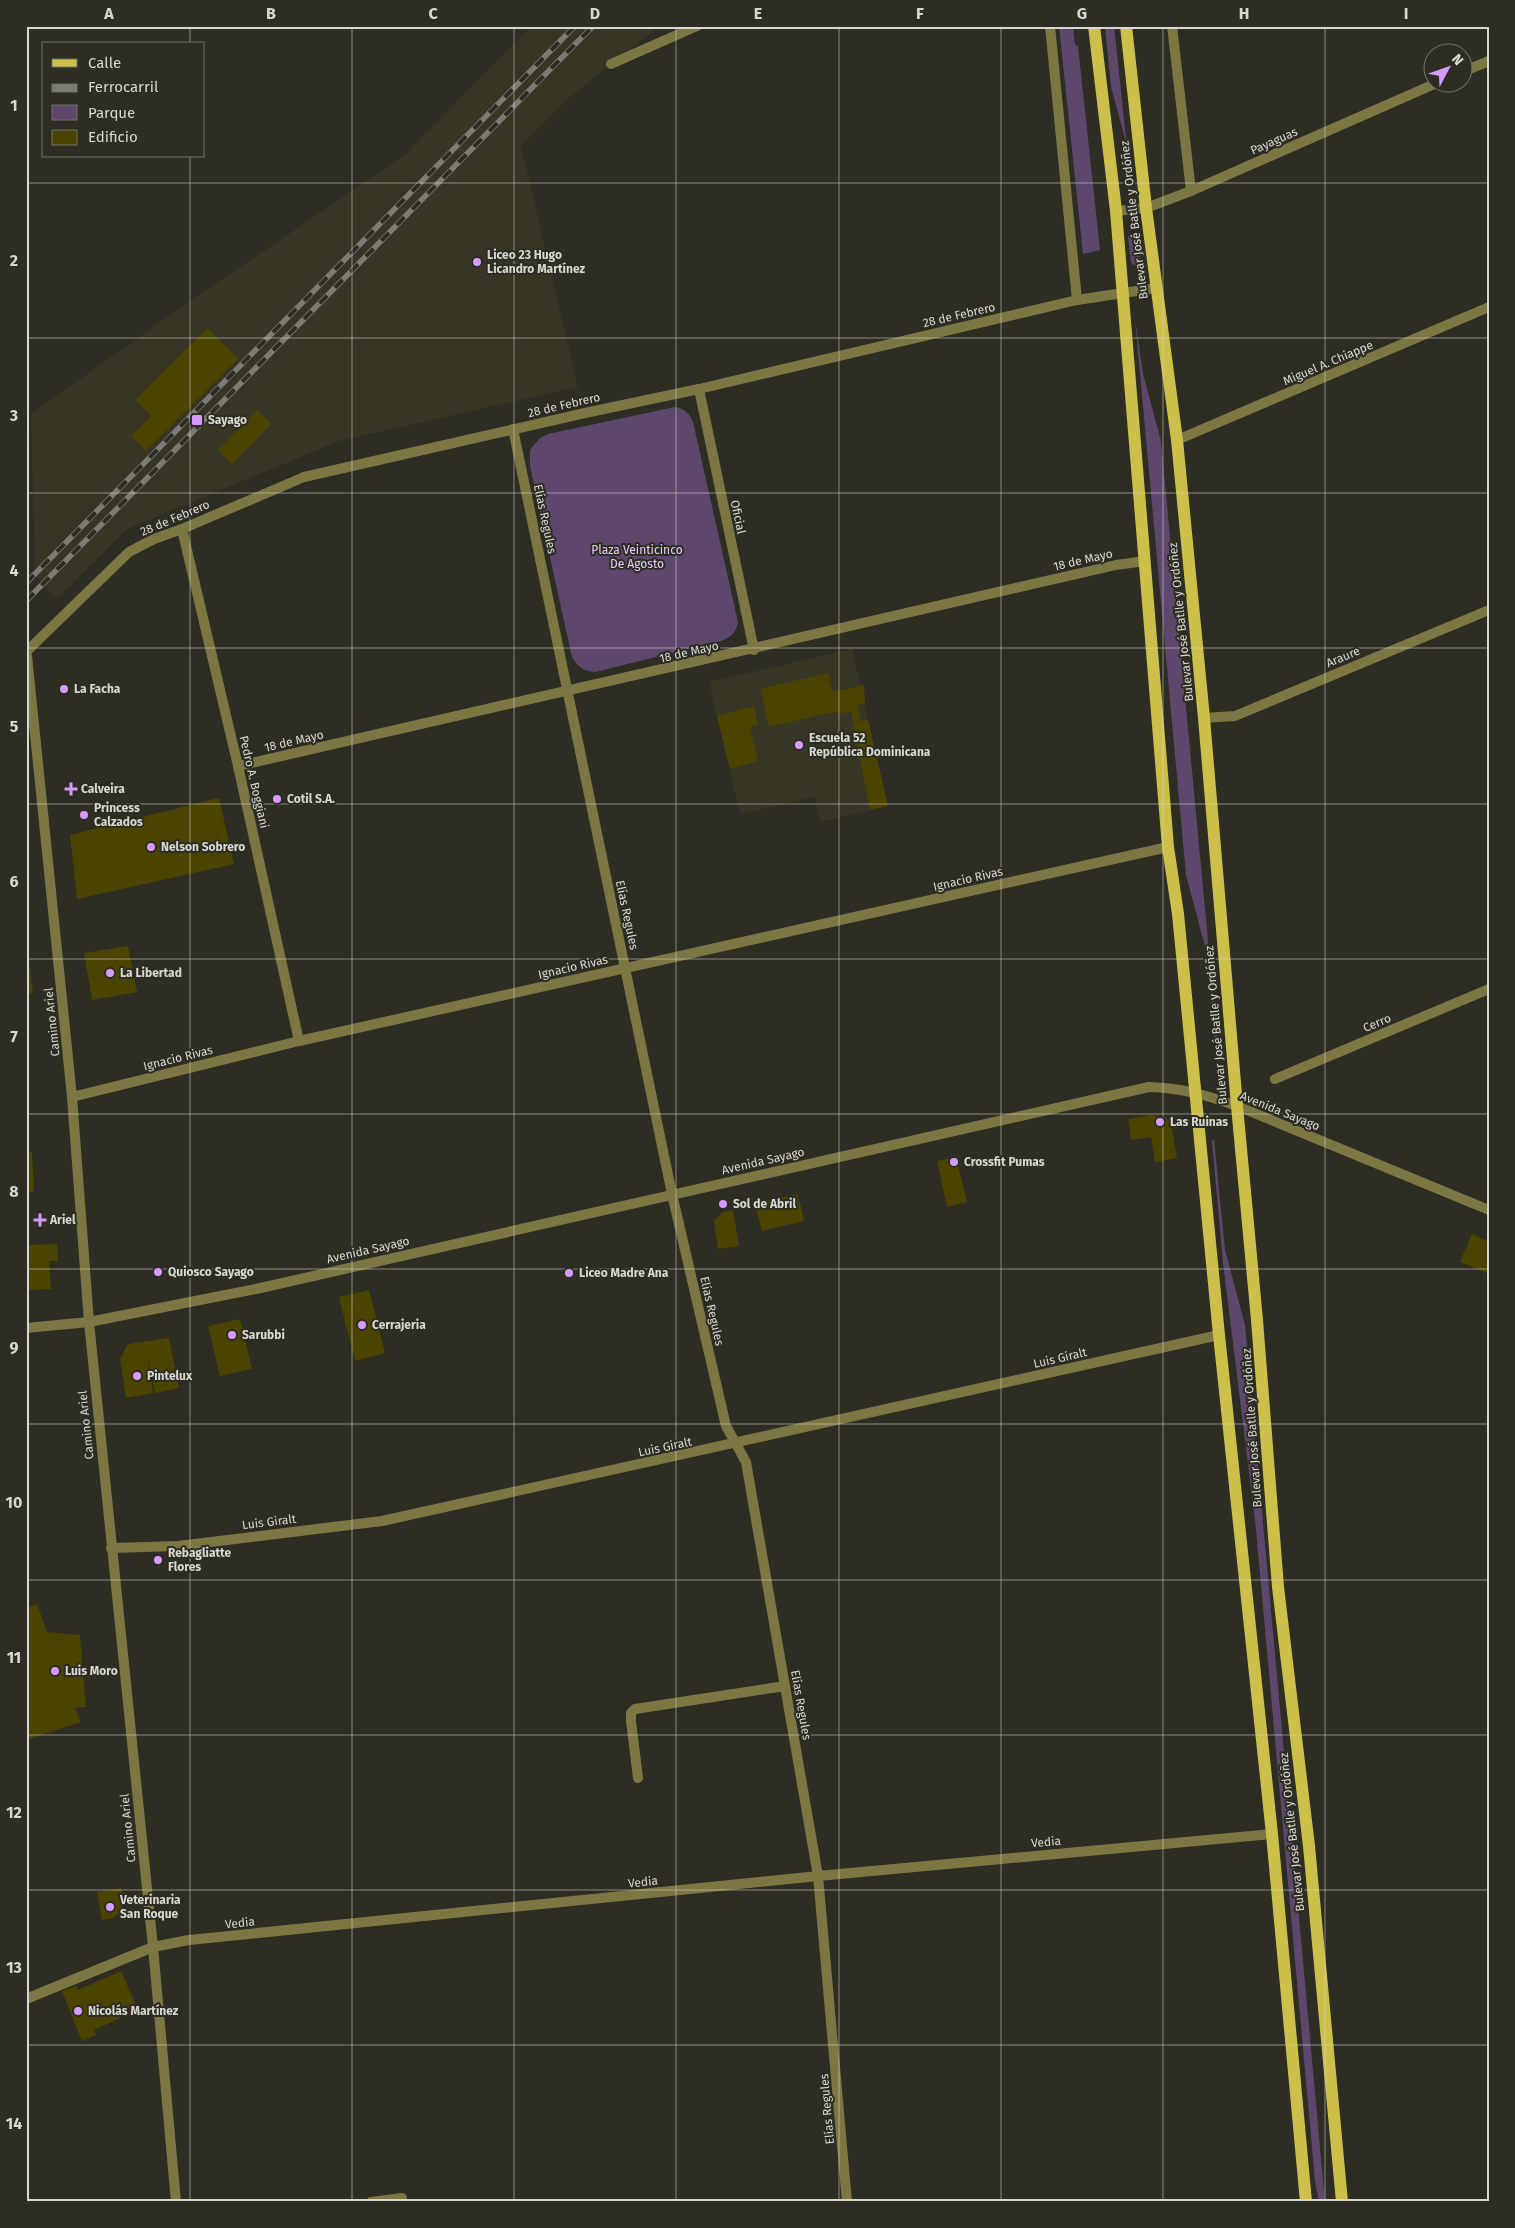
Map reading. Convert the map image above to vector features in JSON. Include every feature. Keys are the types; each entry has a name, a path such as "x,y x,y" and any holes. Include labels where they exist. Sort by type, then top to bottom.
{"main road":[{"name":"Bulevar José Batlle y Ordóñez","path":"1094,26 1116,211 1168,847 1178,914 1219,1335 1272,1834 1306,2202"},
{"name":"Bulevar José Batlle y Ordóñez","path":"1126,26 1146,208 1177,440 1204,718 1257,1320 1278,1587 1309,1846 1342,2202"}],"street":[{"path":"611,64 697,26"},
{"path":"1050,26 1077,300"},
{"path":"1172,26 1191,191"},
{"path":"1472,68 1489,61"},
{"name":"Payaguas","path":"1116,211 1146,208 1191,191 1422,89"},
{"name":"28 de Febrero","path":"27,651 129,552 154,539 304,477 699,389 1077,300 1156,288"},
{"name":"Miguel A. Chiappe","path":"1177,440 1489,307"},
{"name":"Oficial","path":"699,389 754,650"},
{"name":"Elías Regules","path":"513,429 672,1194 726,1426 746,1462 818,1876 847,2202"},
{"name":"Pedro A. Boggiani","path":"182,529 238,766 299,1041"},
{"name":"18 de Mayo","path":"238,766 754,650 1106,567 1145,561"},
{"name":"Araure","path":"1204,718 1235,716 1489,610"},
{"name":"Camino Ariel","path":"26,646 72,1097 89,1322 153,1947 176,2202"},
{"name":"Ignacio Rivas","path":"72,1097 299,1041 1168,847"},
{"name":"Cerro","path":"1275,1079 1489,989"},
{"name":"Avenida Sayago","path":"26,1328 89,1322 256,1289 1150,1087 1196,1092 1237,1106 1489,1210"},
{"name":"Luis Giralt","path":"111,1548 178,1546 382,1521 736,1444 1219,1335"},
{"path":"638,1778 631,1720 631,1713 635,1709 785,1686"},
{"name":"Vedia","path":"26,1999 153,1947 189,1940 818,1876 1272,1834"},
{"path":"371,2202 402,2198"}],"shaded area":[{"path":"532,26 659,26 571,96 521,146 578,387 339,441 127,529 56,599 35,575 31,414 180,308 402,157"},
{"name":"Escuela 52 República Dominicana","path":"852,649 888,806 820,822 814,797 740,814 709,682"}],"green space":[{"path":"1059,26 1073,26 1075,45 1078,46 1100,250 1083,254"},
{"path":"1105,26 1114,26 1132,194 1126,142 1111,87"},
{"path":"1133,233 1137,236 1140,262 1135,265 1131,263 1128,236"},
{"path":"1135,319 1143,374 1161,441 1218,1047 1215,1045 1206,950 1186,875"},
{"name":"Plaza Veinticinco De Agosto","path":"675,407 686,412 693,422 738,622 736,629 728,638 721,641 595,672 587,670 577,664 571,653 530,466 530,450 540,438 548,434"},
{"path":"1214,1140 1225,1250 1245,1325 1325,2202 1319,2202 1315,2181 1255,1519 1223,1263 1212,1141"}],"building":[{"path":"207,328 238,359 146,451 131,436 151,416 135,400"},
{"path":"257,410 271,424 232,464 218,450"},
{"path":"828,673 833,692 864,685 865,704 857,705 861,721 868,720 888,806 870,810 851,711 838,714 837,711 769,727 760,689"},
{"path":"754,706 758,725 750,727 758,761 730,769 717,716"},
{"name":"Nelson Sobrero","path":"219,798 234,864 77,899 70,835"},
{"name":"La Libertad","path":"128,946 137,992 92,1000 84,953"},
{"path":"26,955 28,955 33,993 26,994"},
{"path":"1151,1115 1164,1117 1171,1123 1177,1158 1155,1162 1151,1137 1131,1140 1128,1119"},
{"path":"26,1152 32,1152 34,1192 26,1192"},
{"path":"956,1157 967,1202 947,1207 937,1161"},
{"path":"798,1194 804,1221 762,1231 755,1204"},
{"path":"733,1210 739,1246 718,1249 714,1221 723,1212"},
{"path":"1472,1234 1489,1242 1489,1274 1460,1262"},
{"path":"57,1244 58,1261 49,1261 51,1289 26,1290 26,1245"},
{"name":"Cerrajeria","path":"369,1290 385,1353 355,1361 339,1297"},
{"path":"240,1319 252,1369 220,1376 208,1326"},
{"path":"169,1338 179,1388 155,1393 147,1353 153,1393 126,1398 120,1359 128,1344"},
{"name":"Luis Moro","path":"37,1604 47,1632 80,1635 86,1707 75,1708 81,1722 26,1740 26,1608"},
{"name":"Veterinaria San Roque","path":"121,1888 124,1900 119,1913 113,1918 102,1920 97,1892"},
{"path":"121,1971 138,2010 94,2030 96,2035 82,2041 62,1991 76,1986 78,1990"}],"railway":[{"path":"26,583 575,26"},
{"path":"26,601 593,26"}],"place":[{"name":"Liceo 23 Hugo Licandro Martínez","path":"477,262"},
{"name":"Sayago","path":"197,420"},
{"name":"La Facha","path":"64,689"},
{"name":"Escuela 52 República Dominicana","path":"799,745"},
{"name":"Calveira","path":"71,789"},
{"name":"Cotil S.A.","path":"277,799"},
{"name":"Princess Calzados","path":"84,815"},
{"name":"Nelson Sobrero","path":"151,847"},
{"name":"La Libertad","path":"110,973"},
{"name":"Las Ruinas","path":"1160,1122"},
{"name":"Crossfit Pumas","path":"954,1162"},
{"name":"Sol de Abril","path":"723,1204"},
{"name":"Ariel","path":"40,1220"},
{"name":"Quiosco Sayago","path":"158,1272"},
{"name":"Liceo Madre Ana","path":"569,1273"},
{"name":"Cerrajeria","path":"362,1325"},
{"name":"Sarubbi","path":"232,1335"},
{"name":"Pintelux","path":"137,1376"},
{"name":"Rebagliatte Flores","path":"158,1560"},
{"name":"Luis Moro","path":"55,1671"},
{"name":"Veterinaria San Roque","path":"110,1907"},
{"name":"Nicolás Martínez","path":"78,2011"}]}
